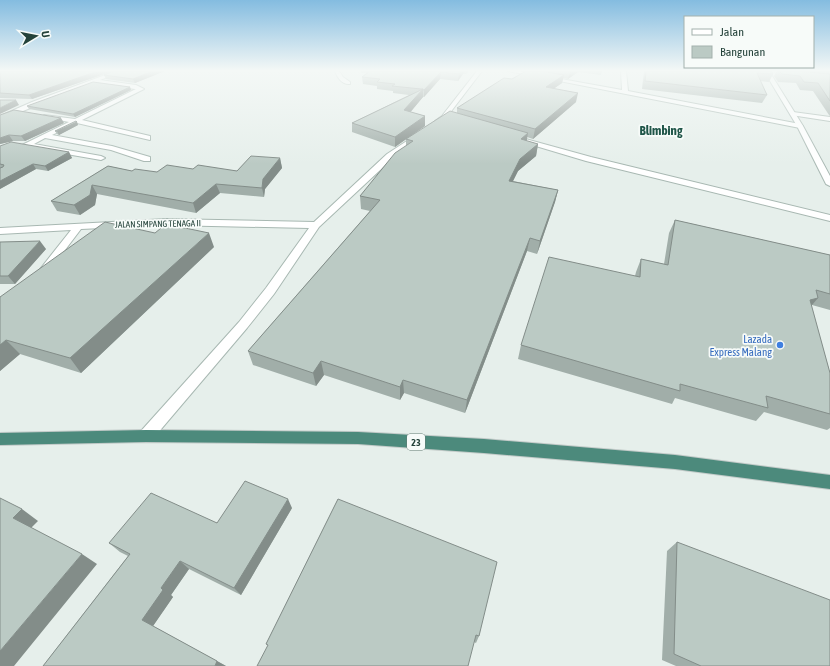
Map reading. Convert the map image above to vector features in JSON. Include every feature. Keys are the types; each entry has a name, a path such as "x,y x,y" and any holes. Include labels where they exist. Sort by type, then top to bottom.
{"highway":[{"name":"23","path":"0,438 146,436 358,438 484,446 675,462 830,482"}],"street":[{"path":"21,102 34,103"},
{"path":"101,158 23,145 114,102"},
{"path":"146,436 261,303 316,225 390,156 448,118 459,102"},
{"path":"677,102 800,126"},
{"path":"787,102 830,184"},
{"path":"0,118 34,103"},
{"path":"16,112 76,121 147,138"},
{"path":"793,114 830,119"},
{"path":"505,135 588,159 830,218"},
{"path":"44,136 112,148 147,158"},
{"name":"JALAN SIMPANG TENAGA II","path":"0,231 167,222 316,225"},
{"path":"32,282 42,273 78,227"}],"building":[{"path":"0,102 12,102 0,108"},
{"path":"38,102 98,102 73,114 27,106"},
{"path":"396,102 411,102 404,110 425,116 395,137 352,123"},
{"path":"466,102 567,102 535,129 457,108"},
{"path":"14,110 61,118 21,136 9,135 0,138 0,115"},
{"path":"450,111 528,133 521,139 538,144 520,159 509,181 558,190 540,241 530,238 467,400 403,380 400,387 321,361 313,373 248,351 380,200 360,196 395,153 413,141 406,139"},
{"path":"76,121 77,122 55,131"},
{"path":"11,142 69,152 45,166 33,164 0,181 0,168 4,165 0,164 0,146"},
{"path":"251,156 280,158 263,179 262,188 216,184 193,203 92,185 90,195 74,205 51,201 108,166 132,171 135,169 157,172 167,165 193,169 198,165 237,171"},
{"path":"675,220 830,255 830,294 816,290 818,298 810,300 830,373 830,414 766,396 768,408 680,384 680,391 521,345 549,257 640,277 641,259 668,265"},
{"path":"105,222 155,233 166,224 209,233 70,358 6,340 0,345 0,297"},
{"path":"40,241 8,276 0,276 0,242"},
{"path":"245,481 288,499 234,588 180,561 161,588 163,590 142,620 217,661 215,666 43,666 130,554 109,543 151,493 217,523"},
{"path":"0,498 22,509 13,518 82,554 0,651"},
{"path":"338,499 497,562 479,636 476,635 468,666 257,666 268,645 266,644"},
{"path":"677,542 830,600 830,666 701,666 674,654"}],"place":[{"name":"Lazada Express Malang","path":"780,345"}],"district":[{"name":"Blimbing","path":"661,130"}]}
